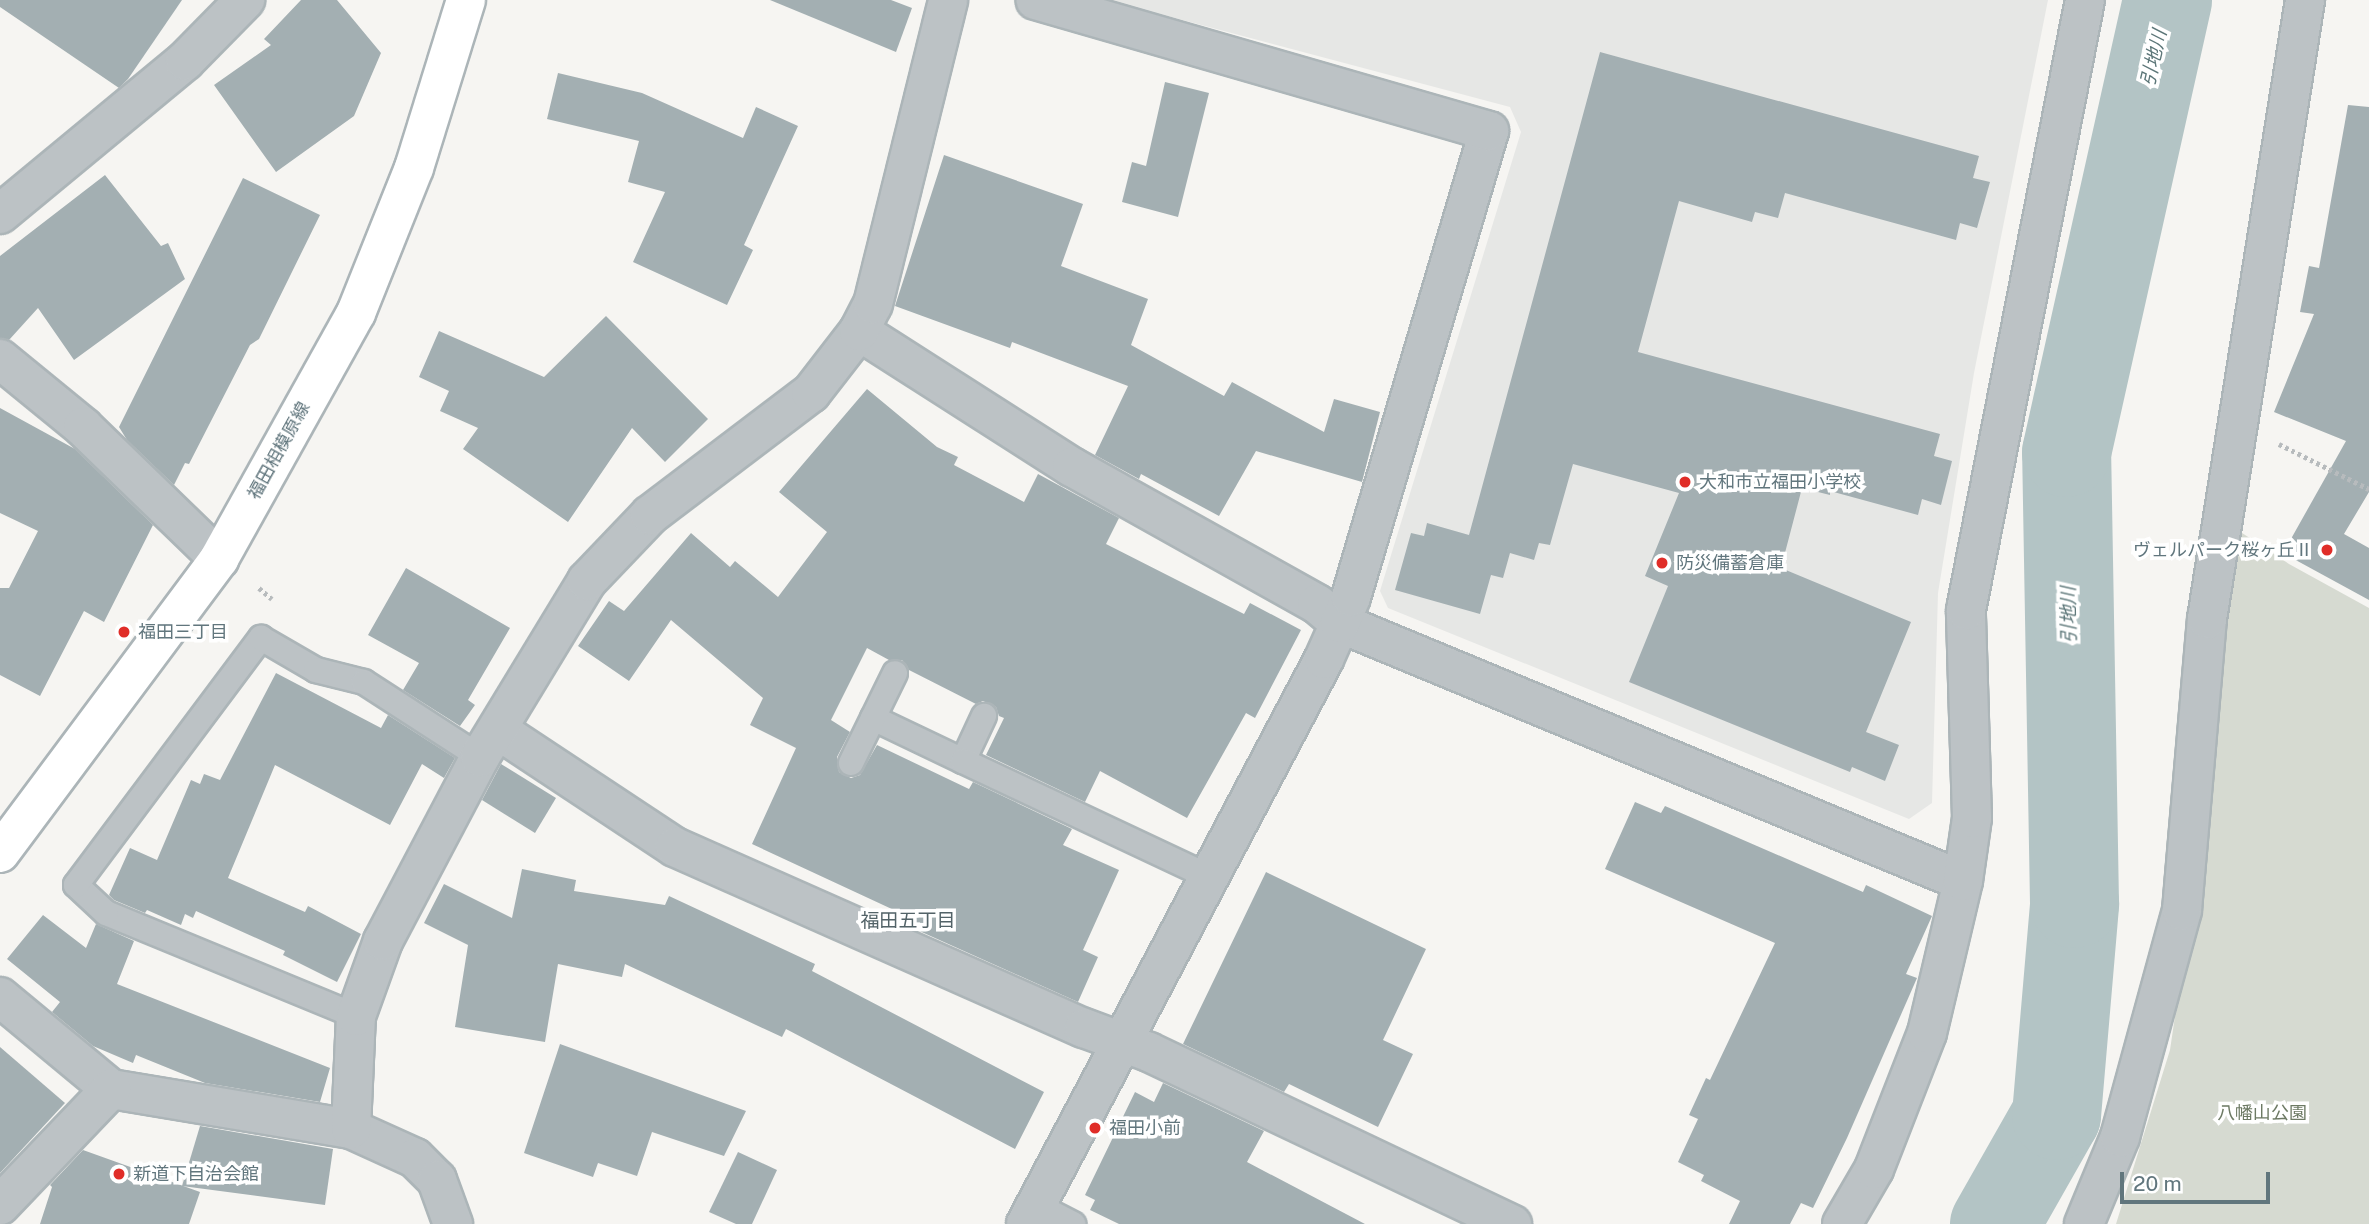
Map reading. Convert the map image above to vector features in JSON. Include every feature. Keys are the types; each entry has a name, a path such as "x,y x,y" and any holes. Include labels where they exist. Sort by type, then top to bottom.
{"street":[{"path":"0,214 186,61 245,0"},
{"name":"福田相模原線","path":"0,853 219,559 356,313 414,167 466,0"},
{"path":"352,1129 356,1016 383,941 489,744 587,581 650,514 811,393 859,331 873,304 948,0"},
{"path":"1031,1214 1209,877 1351,597 1489,131 1036,0"},
{"path":"1842,1224 1874,1169 1927,1033 1963,881 1972,818 1966,610 2085,0"},
{"path":"2084,1224 2120,1137 2182,910 2207,619 2305,0"},
{"path":"859,331 1072,467 1317,604 1340,623 1963,881"},
{"path":"0,359 83,428 219,559"},
{"path":"489,744 675,847 1123,1042 1512,1224"},
{"path":"0,997 111,1089 352,1129 415,1158 437,1180 453,1224"},
{"path":"0,1205 111,1089"}],"lane":[{"path":"356,1016 106,913 76,885 261,638 316,670 364,682 489,744"},
{"path":"851,764 895,673"},
{"path":"963,761 984,716"},
{"path":"873,718 1209,877"},
{"path":"1031,1214 1073,1224"}],"path":[{"path":"2267,438 2369,489"}],"shaded area":[{"name":"大和市立福田小学校","path":"1107,0 2048,0 1974,373 1938,593 1932,803 1909,819 1388,608 1380,591 1521,132 1510,107"}],"green space":[{"name":"八幡山公園","path":"2236,529 2289,564 2369,608 2369,1224 2116,1224 2170,1050 2195,881"}],"building":[{"path":"0,0 182,0 119,88 0,7"},
{"path":"301,0 337,0 381,53 354,116 276,172 214,85 271,45 264,39"},
{"path":"770,0 891,0 912,8 896,52"},
{"path":"1600,52 1979,156 1973,178 1990,182 1977,228 1960,223 1956,240 1785,193 1778,218 1755,212 1752,222 1679,201 1638,352 1940,434 1934,456 1952,461 1941,505 1922,499 1918,515 1830,491 1830,495 1802,488 1781,568 1911,622 1866,732 1899,745 1885,781 1852,767 1850,772 1629,682 1668,586 1645,576 1679,493 1573,464 1550,545 1539,543 1534,560 1510,553 1503,578 1491,575 1480,614 1395,590 1411,533 1424,536 1427,523 1469,535"},
{"path":"558,73 642,93 743,138 756,107 798,126 744,245 753,250 727,305 633,262 665,192 628,182 639,141 547,119"},
{"path":"1165,82 1209,93 1178,217 1122,202 1132,162 1146,166"},
{"path":"2348,105 2369,107 2369,492 2344,534 2369,548 2369,600 2283,553 2346,441 2274,412 2314,314 2300,312 2309,266 2319,268"},
{"path":"944,155 1083,204 1061,266 1148,299 1131,345 1224,396 1232,382 1324,432 1334,399 1380,412 1362,482 1256,451 1219,516 1141,474 1139,479 1095,455 1128,386 1012,342 1010,348 895,306"},
{"path":"105,175 161,246 168,243 185,279 74,360 38,308 9,340 0,338 0,256"},
{"path":"243,178 320,215 259,339 250,345 189,464 185,463 174,485 127,440 119,427"},
{"path":"606,316 708,419 665,462 632,428 568,522 463,449 478,428 440,411 449,391 419,377 439,331 544,377"},
{"path":"867,389 937,447 958,457 954,465 1024,502 1038,474 1119,518 1106,544 1244,614 1250,603 1301,630 1255,718 1246,713 1187,818 1100,771 1085,802 986,755 1004,718 999,716 996,707 983,701 976,704 909,670 902,660 889,660 867,648 831,720 850,732 837,757 839,772 851,778 860,775 877,745 969,789 973,782 1072,829 1063,845 1119,870 1083,950 1098,957 1078,1002 906,925 909,917 752,844 796,748 750,725 763,698 671,620 629,681 578,646 609,601 624,611 691,533 730,567 735,561 778,597 827,532 779,492"},
{"path":"0,408 75,449 153,525 104,622 84,611 40,696 0,675 0,588 9,588 38,531 0,513"},
{"path":"406,568 510,628 468,700 475,705 460,726 403,690 419,663 368,635"},
{"path":"276,673 381,728 388,715 455,758 444,778 422,764 390,825 275,765 228,878 305,912 308,906 361,934 337,982 283,955 285,951 196,911 193,918 185,914 181,925 147,910 145,913 114,900 109,895 130,848 157,860 191,780 200,784 204,774 220,780"},
{"path":"501,764 556,798 535,833 482,800"},
{"path":"1635,802 1661,813 1665,806 1863,892 1866,885 1932,916 1906,974 1917,978 1847,1138 1813,1208 1801,1203 1790,1224 1729,1224 1740,1201 1701,1181 1704,1175 1678,1162 1698,1119 1689,1115 1706,1078 1710,1080 1775,943 1605,869"},
{"path":"522,869 576,880 574,891 665,905 669,896 815,964 812,971 1044,1092 1015,1149 786,1029 782,1037 625,964 622,977 558,964 545,1042 455,1027 468,945 424,923 444,884 512,918"},
{"path":"1266,872 1426,949 1383,1040 1413,1054 1378,1127 1289,1084 1284,1092 1183,1044"},
{"path":"43,915 86,948 96,924 134,941 117,984 330,1068 320,1102 205,1083 136,1055 133,1063 93,1046 52,1012 60,1002 7,959"},
{"path":"560,1044 746,1111 724,1156 652,1132 637,1176 598,1163 593,1177 524,1153"},
{"path":"0,1047 65,1103 0,1173"},
{"path":"1163,1083 1264,1131 1247,1162 1365,1224 1119,1224 1090,1210 1095,1200 1085,1195 1135,1092 1154,1102"},
{"path":"200,1126 333,1149 325,1205 182,1186"},
{"name":"新道下自治会館","path":"83,1150 200,1192 189,1224 40,1224 52,1187 50,1185"},
{"path":"738,1152 777,1170 752,1224 736,1224 709,1212"}],"waterway":[{"name":"引地川","path":"1994,1224 2056,1115 2074,903 2066,452 2167,0"}],"place":[{"name":"大和市立福田小学校","path":"1685,482"},
{"name":"ヴェルパーク桜ヶ丘Ⅱ","path":"2327,550"},
{"name":"防災備蓄倉庫","path":"1662,563"},
{"name":"福田三丁目","path":"124,632"},
{"name":"福田小前","path":"1095,1128"},
{"name":"新道下自治会館","path":"119,1174"}],"district":[{"name":"福田五丁目","path":"908,921"}]}
